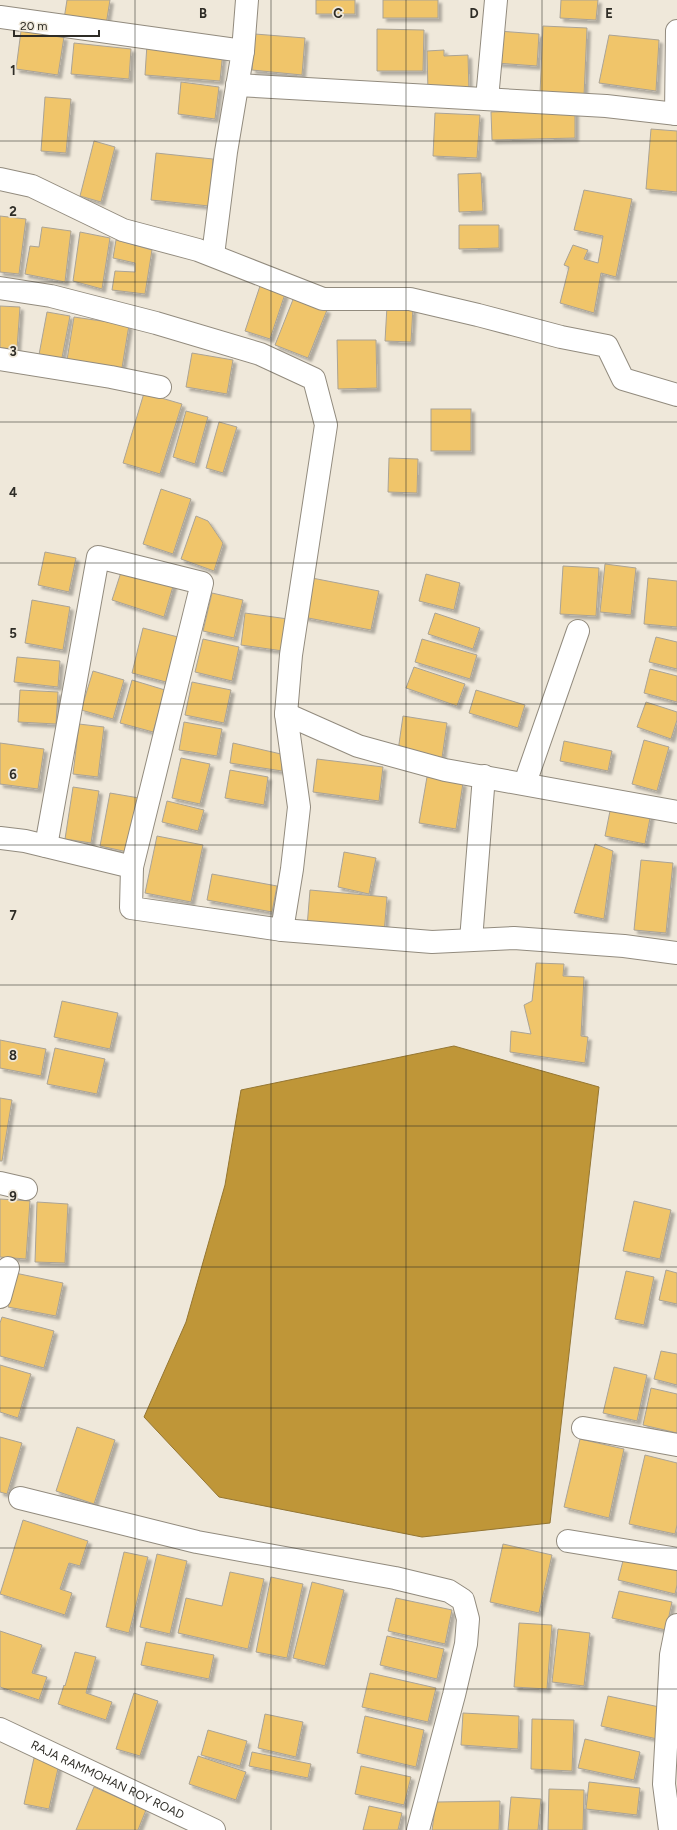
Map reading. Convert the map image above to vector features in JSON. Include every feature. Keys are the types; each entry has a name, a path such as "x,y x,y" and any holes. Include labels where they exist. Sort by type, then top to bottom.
{"street":[{"path":"213,255 226,152 243,52 247,0"},
{"path":"487,99 496,0"},
{"path":"0,17 243,52"},
{"path":"237,85 606,106 676,114 677,31"},
{"path":"0,179 32,186 123,230 213,255 323,299 410,299 561,337 607,346 623,379 677,395"},
{"path":"0,288 51,296 164,326 260,354 314,379 326,425 291,656 286,714 299,807 292,869 282,930"},
{"path":"0,359 111,376 160,387"},
{"path":"46,846 98,557 202,583 132,867 131,908 282,930 432,942 514,938 624,946 677,952"},
{"path":"525,783 578,631"},
{"path":"286,714 358,746 446,770 525,783 677,812"},
{"path":"471,940 484,776"},
{"path":"0,838 25,841 132,867"},
{"path":"0,1183 26,1189"},
{"path":"0,1297 8,1268"},
{"path":"583,1428 677,1445"},
{"path":"20,1498 197,1542 395,1578 449,1591 463,1600 468,1619 466,1644 418,1830"},
{"path":"568,1541 677,1559"},
{"path":"670,1830 664,1784 672,1655 677,1625"},
{"name":"RAJA RAMMOHAN ROY ROAD","path":"0,1729 214,1830"}],"shaded area":[{"path":"454,1046 599,1087 550,1523 422,1537 219,1497 144,1417 186,1322 225,1185 241,1090"}],"building":[{"path":"67,0 110,0 106,25 64,19"},
{"path":"316,0 355,0 355,14 316,14"},
{"path":"383,0 438,0 438,18 383,18"},
{"path":"561,0 598,0 596,20 560,18"},
{"path":"543,26 587,28 584,96 540,93"},
{"path":"377,29 424,30 423,71 377,71"},
{"path":"21,31 64,37 58,75 16,69"},
{"path":"498,31 539,34 537,66 496,63"},
{"path":"255,34 305,38 302,75 252,70"},
{"path":"609,35 659,40 656,91 599,83"},
{"path":"74,43 131,49 129,79 71,74"},
{"path":"147,44 223,51 220,81 145,75"},
{"path":"444,50 444,56 468,55 469,91 428,92 427,51"},
{"path":"181,82 219,87 215,119 178,114"},
{"path":"45,97 71,99 66,153 41,151"},
{"path":"575,110 575,138 492,140 491,112"},
{"path":"435,113 480,115 477,158 433,156"},
{"path":"651,129 677,131 677,192 646,189"},
{"path":"94,141 115,147 101,202 80,196"},
{"path":"156,153 213,159 209,206 151,200"},
{"path":"481,173 483,211 459,212 458,174"},
{"path":"584,190 632,199 616,277 601,273 594,313 560,303 569,267 564,265 573,245 588,250 584,259 598,263 603,236 574,230"},
{"path":"0,216 26,219 19,274 0,272"},
{"path":"459,225 499,225 499,248 459,249"},
{"path":"42,227 71,231 65,282 25,274 30,246 39,247"},
{"path":"80,232 110,238 102,289 73,281"},
{"path":"116,240 152,250 145,294 112,290 115,271 135,272 135,263 113,258"},
{"path":"260,286 285,294 270,339 245,331"},
{"path":"294,297 327,310 308,358 275,345"},
{"path":"0,306 20,307 17,349 0,348"},
{"path":"387,306 413,307 411,342 385,341"},
{"path":"47,312 70,316 61,363 38,360"},
{"path":"74,317 129,325 122,368 67,360"},
{"path":"337,340 376,340 377,388 338,389"},
{"path":"192,353 233,360 227,394 186,387"},
{"path":"144,393 182,404 160,474 123,463"},
{"path":"431,409 471,409 471,451 431,451"},
{"path":"186,411 208,417 195,464 173,457"},
{"path":"219,422 237,427 223,473 206,468"},
{"path":"389,458 418,459 417,493 388,492"},
{"path":"161,489 191,499 173,554 143,544"},
{"path":"196,516 208,521 223,543 214,571 181,559"},
{"path":"45,552 76,558 69,592 38,585"},
{"path":"605,564 636,568 631,615 600,612"},
{"path":"123,566 174,583 164,617 112,600"},
{"path":"563,566 599,568 596,616 560,614"},
{"path":"426,574 460,583 454,610 419,601"},
{"path":"312,578 379,591 371,630 303,617"},
{"path":"648,578 677,581 677,627 644,624"},
{"path":"212,593 243,600 234,638 203,631"},
{"path":"32,600 70,607 63,650 25,643"},
{"path":"245,613 288,619 283,651 241,645"},
{"path":"435,613 480,628 473,649 428,634"},
{"path":"143,628 178,637 166,682 132,673"},
{"path":"656,637 677,642 677,669 649,662"},
{"path":"203,639 239,647 232,681 195,672"},
{"path":"422,639 477,655 470,679 415,662"},
{"path":"17,657 60,661 58,687 14,682"},
{"path":"414,667 465,684 457,706 406,688"},
{"path":"650,669 677,676 677,702 644,693"},
{"path":"93,671 124,680 113,719 81,710"},
{"path":"132,680 165,690 153,732 120,723"},
{"path":"192,682 231,690 224,723 185,715"},
{"path":"20,690 58,692 56,724 18,722"},
{"path":"476,690 525,705 518,728 469,713"},
{"path":"646,702 677,712 677,720 671,739 637,727"},
{"path":"403,716 447,723 442,758 398,751"},
{"path":"184,722 222,729 217,756 179,750"},
{"path":"79,724 104,727 98,777 73,774"},
{"path":"644,740 669,747 657,791 632,784"},
{"path":"564,741 612,751 608,771 560,761"},
{"path":"0,743 44,749 38,789 0,784"},
{"path":"233,743 281,754 282,771 230,763"},
{"path":"181,758 210,764 200,804 172,798"},
{"path":"317,759 383,767 379,801 313,792"},
{"path":"230,770 268,777 264,805 225,798"},
{"path":"427,777 463,783 456,829 419,823"},
{"path":"73,787 99,791 91,843 65,839"},
{"path":"110,793 139,798 128,852 100,846"},
{"path":"167,801 204,810 198,831 162,822"},
{"path":"611,806 651,813 645,844 605,836"},
{"path":"157,836 203,845 191,902 145,893"},
{"path":"595,844 613,851 604,919 574,913"},
{"path":"344,852 376,858 369,894 338,887"},
{"path":"641,860 673,863 666,933 634,930"},
{"path":"212,874 277,886 272,912 207,900"},
{"path":"310,890 387,897 384,934 307,927"},
{"path":"536,963 564,964 563,976 584,977 581,1036 588,1037 585,1063 510,1052 511,1031 531,1034 524,1005 532,1001"},
{"path":"62,1001 118,1013 110,1049 54,1037"},
{"path":"0,1040 46,1049 41,1076 0,1068"},
{"path":"55,1048 105,1059 97,1094 47,1084"},
{"path":"0,1098 12,1100 2,1161 0,1161"},
{"path":"0,1199 30,1201 26,1259 0,1257"},
{"path":"634,1201 671,1210 660,1259 623,1251"},
{"path":"37,1202 68,1204 65,1263 35,1262"},
{"path":"666,1270 677,1273 677,1304 659,1300"},
{"path":"626,1271 654,1277 644,1325 615,1319"},
{"path":"15,1273 63,1283 56,1316 8,1307"},
{"path":"2,1317 54,1331 44,1368 0,1356 0,1323"},
{"path":"661,1351 677,1354 677,1385 654,1379"},
{"path":"0,1365 31,1374 18,1418 0,1412"},
{"path":"614,1367 647,1375 637,1421 603,1413"},
{"path":"651,1388 677,1394 677,1433 643,1425"},
{"path":"77,1427 115,1440 94,1504 56,1491"},
{"path":"0,1437 22,1443 7,1494 0,1492"},
{"path":"580,1439 624,1449 609,1518 564,1507"},
{"path":"645,1455 677,1463 677,1525 675,1534 629,1524"},
{"path":"23,1520 88,1541 80,1566 69,1563 60,1589 72,1593 65,1615 0,1594"},
{"path":"503,1544 552,1555 539,1613 490,1602"},
{"path":"124,1552 148,1557 129,1633 106,1627"},
{"path":"625,1553 677,1566 677,1585 675,1594 618,1580"},
{"path":"157,1554 187,1561 170,1634 140,1627"},
{"path":"230,1572 264,1579 248,1649 178,1633 186,1598 222,1606"},
{"path":"271,1577 303,1584 287,1658 256,1652"},
{"path":"312,1582 344,1590 325,1666 293,1658"},
{"path":"619,1591 672,1602 666,1630 612,1618"},
{"path":"396,1598 452,1610 445,1644 388,1631"},
{"path":"519,1623 552,1625 547,1689 514,1687"},
{"path":"558,1629 590,1633 584,1686 552,1682"},
{"path":"0,1631 42,1645 32,1673 47,1677 39,1700 0,1687"},
{"path":"387,1636 444,1649 437,1679 380,1665"},
{"path":"146,1642 214,1655 209,1679 141,1665"},
{"path":"75,1652 96,1657 86,1693 112,1702 106,1720 58,1704"},
{"path":"370,1673 436,1688 428,1722 362,1707"},
{"path":"134,1693 158,1701 140,1756 116,1749"},
{"path":"608,1696 664,1708 657,1739 601,1726"},
{"path":"463,1713 519,1716 518,1749 461,1745"},
{"path":"265,1714 303,1722 296,1757 258,1748"},
{"path":"365,1716 424,1730 416,1767 357,1753"},
{"path":"532,1719 574,1720 572,1771 531,1769"},
{"path":"208,1730 247,1741 240,1766 201,1755"},
{"path":"585,1739 640,1752 634,1780 578,1768"},
{"path":"252,1752 311,1764 308,1778 249,1766"},
{"path":"198,1756 246,1772 236,1800 189,1784"},
{"path":"34,1758 59,1764 49,1809 24,1804"},
{"path":"361,1766 411,1777 404,1805 355,1794"},
{"path":"589,1782 640,1788 637,1815 586,1809"},
{"path":"94,1787 146,1810 138,1830 76,1830"},
{"path":"549,1789 584,1790 583,1830 548,1830"},
{"path":"511,1797 541,1799 538,1830 508,1830"},
{"path":"500,1801 499,1830 432,1830 436,1802"},
{"path":"369,1806 402,1813 398,1830 363,1830"}]}
